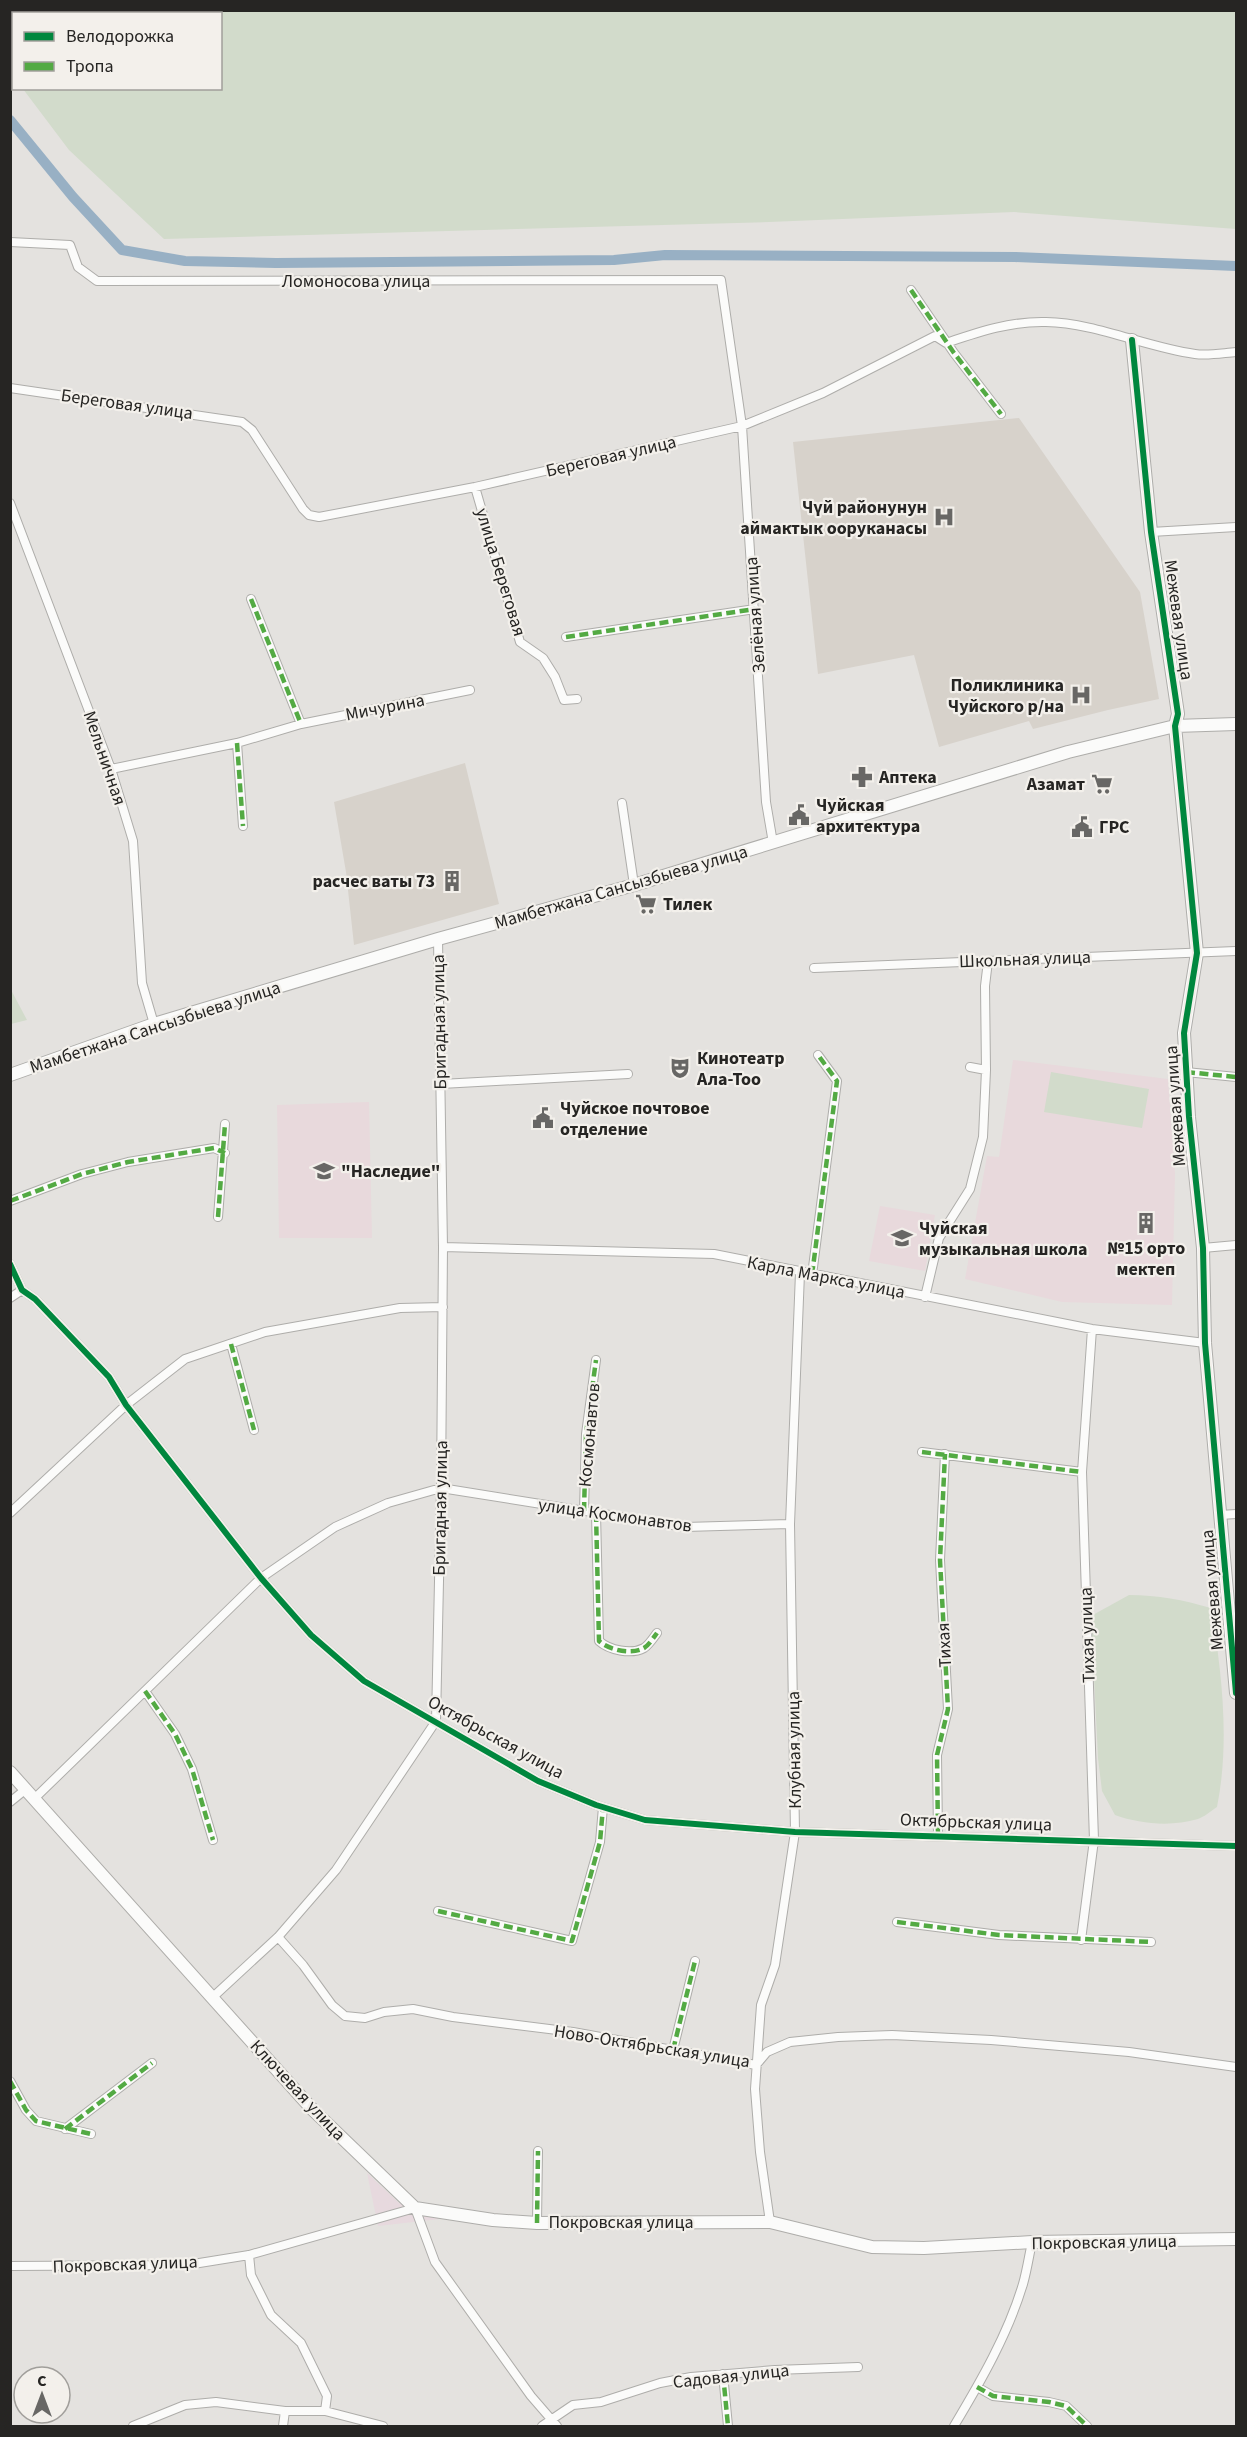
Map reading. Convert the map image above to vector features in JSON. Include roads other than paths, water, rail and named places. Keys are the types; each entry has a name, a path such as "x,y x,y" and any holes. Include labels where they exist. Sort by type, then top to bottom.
{"street":[{"name":"Ломоносова улица","path":"10,242 70,245 78,267 98,281 721,280"},
{"name":"Зелёная улица","path":"721,280 742,426 766,802 773,843"},
{"path":"911,290 946,343 1001,414"},
{"name":"Береговая улица","path":"10,388 242,422 252,430 303,509 309,515 319,518 475,487 742,426 823,393 935,336 946,343 1018,323 1047,322 1087,328 1196,354 1236,352"},
{"name":"Межевая улица","path":"1132,340 1151,532 1178,714 1175,726 1197,953 1184,1033 1186,1072 1203,1248 1205,1343 1236,1693"},
{"name":"улица Береговая","path":"475,487 520,642 543,658 555,677 564,700 577,699"},
{"name":"Мельничная","path":"10,503 111,769 133,841 142,983 154,1024"},
{"path":"1151,532 1236,527"},
{"path":"251,599 301,723"},
{"path":"566,637 755,609"},
{"name":"Мичурина","path":"111,769 237,742 301,723 470,690"},
{"name":"Мамбетжана Сансызбыева улица","path":"10,1075 154,1024 438,939 634,885 1068,752 1175,726 1236,724"},
{"path":"237,742 243,826"},
{"path":"622,803 634,885"},
{"name":"Бригадная улица","path":"436,1721 443,1307 438,939"},
{"name":"Школьная улица","path":"814,968 1236,951"},
{"path":"925,1297 939,1238 970,1188 983,1137 986,1070 985,986 988,961"},
{"path":"812,1275 837,1080 818,1055"},
{"path":"970,1067 986,1070"},
{"path":"1186,1072 1236,1077"},
{"path":"441,1084 628,1074"},
{"path":"218,1217 225,1153 225,1124"},
{"path":"10,1201 82,1174 128,1162 214,1148 225,1153"},
{"path":"1203,1248 1236,1245"},
{"name":"Карла Маркса улица","path":"443,1248 714,1254 800,1273 1092,1329 1205,1343"},
{"name":"Октябрьская улица","path":"10,1264 22,1290 34,1299 109,1377 126,1405 261,1578 311,1635 364,1681 538,1781 645,1821 795,1832 1236,1846"},
{"name":"Клубная улица","path":"770,2222 760,2151 755,2088 761,2005 775,1965 795,1832 790,1524 800,1273"},
{"path":"10,1298 22,1290"},
{"path":"10,1513 126,1405 185,1359 265,1332 354,1314 400,1308 443,1307"},
{"name":"Тихая улица","path":"1081,1940 1094,1840 1082,1472 1092,1329"},
{"path":"231,1344 254,1430"},
{"name":"Космонавтов","path":"584,1511 586,1434 596,1360"},
{"path":"922,1452 1082,1472"},
{"name":"Тихая","path":"938,1836 937,1755 948,1709 940,1560 945,1454"},
{"path":"10,1802 30,1794 146,1691 261,1578 335,1527 388,1503 441,1488"},
{"name":"улица Космонавтов","path":"441,1488 685,1527 790,1524"},
{"name":"Космонавтов","path":"596,1513 598,1641 607,1648 628,1651 645,1648 657,1633"},
{"path":"1220,1515 1236,1514"},
{"path":"146,1691 175,1734 192,1769 213,1840"},
{"path":"213,1997 278,1937 336,1870 436,1721"},
{"name":"Ключевая улица","path":"10,1772 312,2109 415,2208 435,2262 531,2396 554,2423"},
{"path":"438,1911 572,1941 600,1842 603,1807"},
{"path":"897,1922 999,1935 1151,1942"},
{"name":"Ново-Октябрьская улица","path":"278,1937 303,1965 332,2005 345,2016 365,2018 384,2012 413,2009 453,2017 573,2032 756,2066 767,2052 790,2042 892,2035 991,2040 1129,2052 1236,2067"},
{"path":"673,2050 695,1961"},
{"path":"65,2129 152,2063"},
{"path":"10,2080 26,2110 36,2121 90,2134"},
{"path":"537,2223 538,2151"},
{"name":"Покровская улица","path":"10,2266 187,2265 249,2255 415,2208 493,2220 537,2223 770,2222 872,2247 924,2248 1032,2242 1236,2240"},
{"path":"954,2427 977,2387 1010,2320 1023,2283 1032,2242"},
{"path":"249,2255 251,2275 272,2315 301,2343 327,2396 325,2411"},
{"name":"Садовая улица","path":"542,2427 554,2423 573,2405 602,2402 660,2383 723,2374 858,2367"},
{"path":"723,2374 728,2427"},
{"path":"977,2387 993,2396 1066,2406 1087,2427"},
{"path":"133,2427 185,2405 216,2402 285,2411 325,2411 383,2427"},
{"path":"283,2427 285,2411"}],"waterway":[{"path":"10,120 73,197 122,250 185,261 276,263 614,260 665,255 1015,257 1236,266"}],"place":[{"name":"Чүй районунун аймактык ооруканасы","path":"944,517"},
{"name":"Поликлиника Чуйского р/на","path":"1081,695"},
{"name":"Аптека","path":"862,777"},
{"name":"Азамат","path":"1102,784"},
{"name":"Чуйская архитектура","path":"799,815"},
{"name":"ГРС","path":"1082,827"},
{"name":"расчес ваты 73","path":"452,881"},
{"name":"Тилек","path":"646,904"},
{"name":"Кинотеатр Ала-Тоо","path":"680,1068"},
{"name":"Чуйское почтовое отделение","path":"543,1118"},
{"name":"\"Наследие\"","path":"324,1171"},
{"name":"№15 орто мектеп","path":"1146,1223"},
{"name":"Чуйская музыкальная школа","path":"902,1238"}]}
